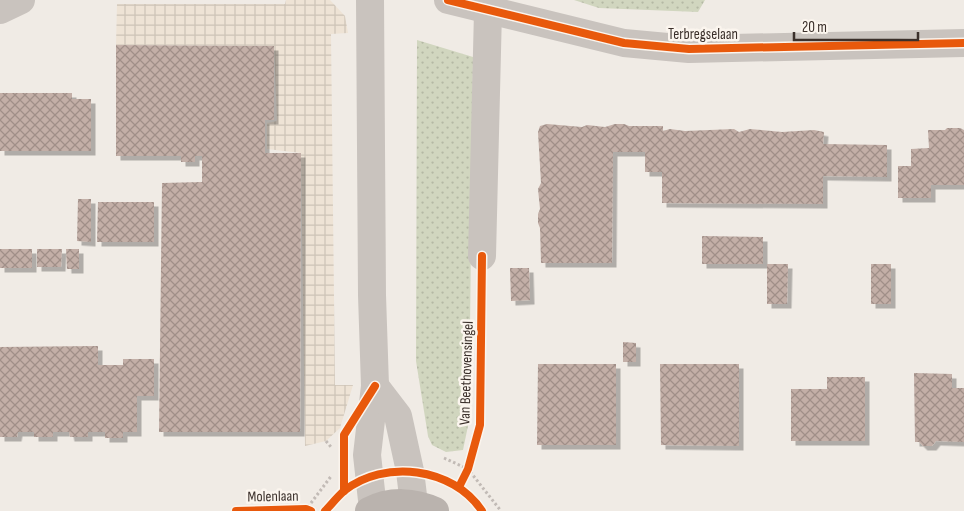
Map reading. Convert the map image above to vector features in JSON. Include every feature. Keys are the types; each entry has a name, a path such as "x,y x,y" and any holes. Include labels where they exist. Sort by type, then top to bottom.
{"main road":[{"path":"371,510 386,504 424,507"}],"street":[{"path":"0,10 21,0"},
{"path":"370,0 372,295 376,386 366,455 371,510"},
{"name":"Terbregselaan","path":"448,0 624,43 680,48 964,43"},
{"path":"482,256 488,11"},
{"path":"376,386 398,416 410,471 424,507"}],"path":[{"path":"465,475 470,460"},
{"path":"307,510 333,475"}],"green space":[{"path":"574,0 705,0 698,12 599,8"},
{"path":"417,40 473,57 469,421 463,450 446,452 432,445 428,436 416,361"}],"shaded area":[{"path":"286,0 330,0 345,16 348,33 331,34 335,385 353,385 340,428 326,441 305,446 301,153 267,149 267,123 277,121 274,46 116,45 117,4 285,4"}],"building":[{"path":"116,45 274,46 274,120 265,120 265,153 301,153 300,432 159,432 162,183 202,182 202,156 195,156 195,162 181,162 181,156 116,156"},
{"path":"0,93 72,93 72,99 91,99 91,151 0,151"},
{"path":"547,124 582,127 587,125 605,127 615,124 663,126 663,131 670,129 685,131 734,129 739,132 750,129 782,132 814,130 824,132 823,144 887,145 887,177 823,176 823,204 662,203 662,172 645,172 645,152 613,152 612,263 541,263 540,228 538,223 540,209 538,189 541,183 538,132 540,126"},
{"path":"947,128 960,128 964,130 964,185 931,185 931,198 898,198 898,166 911,166 911,149 929,148 928,130 945,130"},
{"path":"78,199 91,199 91,242 77,241"},
{"path":"98,202 154,202 154,242 97,242"},
{"path":"702,236 763,237 763,264 702,264"},
{"path":"0,249 32,249 32,268 0,268"},
{"path":"37,249 62,249 61,267 37,267"},
{"path":"66,249 79,249 79,269 67,269"},
{"path":"767,264 788,264 787,304 767,304"},
{"path":"871,264 891,264 891,304 871,304"},
{"path":"510,268 529,268 530,300 511,301"},
{"path":"623,342 636,343 636,362 623,362"},
{"path":"98,346 98,365 123,365 123,359 154,359 154,396 137,396 137,432 123,432 123,438 105,438 105,432 88,432 88,437 70,437 69,432 53,432 53,437 34,437 34,432 18,432 17,437 0,437 0,347"},
{"path":"538,364 616,364 616,445 537,445"},
{"path":"660,364 739,364 739,446 661,445"},
{"path":"914,373 952,374 952,388 964,388 964,442 936,441 932,446 923,446 919,442 915,442"},
{"path":"827,377 865,377 865,441 791,441 791,389 827,389"}],"cycle path":[{"path":"448,0 624,43 689,49 964,43"},
{"name":"Van Beethovensingel","path":"459,487 468,469 480,425 482,256"},
{"path":"344,491 344,435 375,386"},
{"path":"325,511 344,491 360,481 378,474 398,472 417,472 436,477 454,485 469,496 482,511"},
{"name":"Molenlaan","path":"236,511 306,509 311,511"}]}
